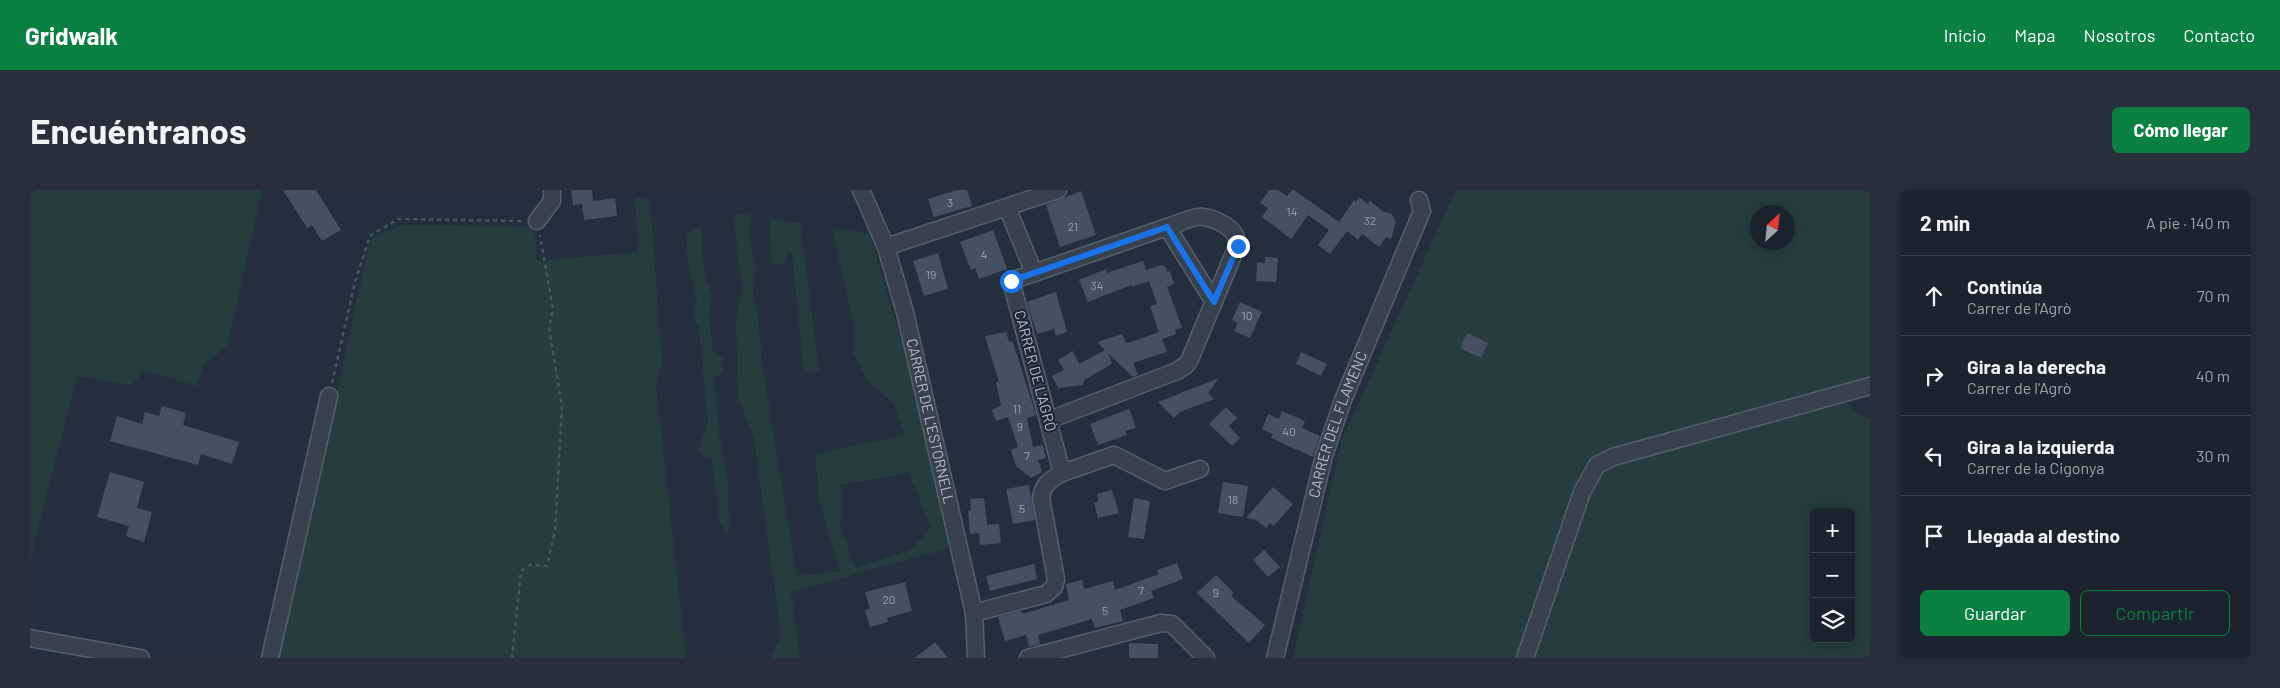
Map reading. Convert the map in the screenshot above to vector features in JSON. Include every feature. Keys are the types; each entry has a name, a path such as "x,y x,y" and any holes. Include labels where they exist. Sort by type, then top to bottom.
{"street":[{"path":"537,221 552,201 552,190"},
{"name":"CARRER DE L'ESTORNELL","path":"861,190 886,247 919,370 974,613 976,658"},
{"path":"886,247 1058,190"},
{"name":"CARRER DEL FLAMENC","path":"1275,658 1324,456 1343,400 1422,211 1419,200"},
{"path":"1007,207 1034,273"},
{"name":"CARRER DE L'AGRÒ","path":"1049,420 1186,366 1238,246 1237,236 1232,230 1224,224 1199,216 1011,281 1062,473"},
{"path":"1167,227 1214,302"},
{"path":"1525,658 1582,492 1598,465 1613,457 1870,386"},
{"path":"270,658 329,396"},
{"path":"974,613 1046,594 1054,587 1056,579 1041,498 1042,489 1046,483 1062,473 1114,455 1165,481 1200,468"},
{"path":"1028,658 1076,651 1161,623 1172,624 1206,658"},
{"path":"30,638 134,657"}],"path":[{"path":"329,396 354,282 370,236 398,219 537,221 552,301 553,309 549,328 562,407 555,530 546,566 530,564 521,571 512,658"}],"green space":[{"path":"30,190 262,190 227,347 204,363 196,386 142,370 133,385 77,376 30,560"},
{"path":"1456,190 1870,190 1870,376 1831,387 1856,413 1870,419 1870,658 1293,658 1341,442"},
{"path":"635,198 650,200 662,362 656,385 686,658 279,658 370,240 382,232 405,225 535,227 537,261 638,252"},
{"path":"741,214 752,216 748,234 756,267 753,295 758,313 762,364 797,576 840,571 819,500 815,454 905,435 893,403 868,381 853,352 854,326 832,228 870,234 918,398 949,548 791,592 800,658 771,658 781,634 754,439 738,397 736,322 742,286 733,217","holes":["909,473 931,527 912,549 855,568 840,524 843,503 839,485"]},
{"path":"769,219 800,223 819,370 804,373 792,255 788,252 783,265 772,263"},
{"path":"702,227 705,277 712,294 709,313 713,352 723,359 723,373 714,378 719,433 728,484 729,529 726,535 720,523 712,459 703,457 699,449 708,422 699,328 693,317 697,302 688,261 686,234"}],"building":[{"path":"283,190 316,190 341,230 322,241 312,225 307,228"},
{"path":"571,190 592,190 593,201 615,198 617,216 584,220 582,204 573,205"},
{"path":"957,190 967,190 972,206 934,217 928,199"},
{"path":"1269,190 1278,190 1287,196 1294,190 1339,222 1354,200 1356,202 1359,197 1368,204 1370,201 1384,212 1391,213 1396,222 1391,239 1386,237 1379,247 1362,234 1358,240 1347,231 1330,254 1318,245 1329,230 1308,215 1291,239 1262,217 1268,208 1260,203"},
{"path":"1081,191 1096,235 1060,247 1046,205"},
{"path":"993,230 1007,269 979,279 975,268 971,270 960,242"},
{"path":"938,253 948,289 924,296 913,261"},
{"path":"1265,257 1278,258 1276,282 1256,281 1257,262 1265,263"},
{"path":"1143,261 1146,270 1161,265 1166,267 1167,272 1170,271 1174,284 1167,287 1182,328 1175,330 1176,334 1162,339 1167,352 1133,363 1138,375 1133,377 1108,353 1112,364 1084,380 1083,385 1058,388 1052,376 1064,370 1058,360 1073,351 1079,364 1105,350 1097,342 1122,334 1126,343 1128,343 1159,332 1150,306 1157,304 1149,281 1132,287 1131,285 1088,302 1079,280 1106,269 1107,273"},
{"path":"1056,292 1067,332 1056,336 1054,329 1037,334 1027,302"},
{"path":"1240,302 1262,312 1250,338 1234,331 1238,323 1232,320"},
{"path":"1006,332 1009,342 1012,341 1036,415 1027,418 1033,447 1043,445 1046,458 1038,460 1042,472 1031,478 1016,466 1011,450 1018,447 1008,417 996,421 992,410 1001,405 996,382 999,382 985,336"},
{"path":"1467,333 1488,343 1481,358 1460,348"},
{"path":"1301,352 1327,364 1321,376 1296,364"},
{"path":"1219,378 1208,393 1214,399 1180,412 1174,418 1158,402"},
{"path":"162,406 186,413 183,425 239,442 232,464 201,454 198,465 110,441 117,416 142,424 145,412 159,416"},
{"path":"1226,407 1237,418 1229,426 1240,438 1232,446 1209,424"},
{"path":"1129,409 1136,428 1125,431 1127,435 1098,445 1090,424"},
{"path":"1282,411 1305,421 1302,428 1320,436 1313,457 1271,438 1273,434 1262,429 1268,414 1279,419"},
{"path":"110,472 144,482 137,508 152,512 144,542 126,536 129,526 97,517"},
{"path":"1223,482 1248,486 1243,517 1218,513"},
{"path":"1029,485 1035,520 1013,524 1006,489"},
{"path":"1273,487 1293,504 1274,526 1270,523 1266,528 1256,520 1246,518"},
{"path":"1112,490 1119,513 1098,518 1094,503 1099,501 1097,494"},
{"path":"984,498 987,525 999,524 1001,543 980,545 979,533 970,534 968,511 971,510 970,499"},
{"path":"1134,498 1150,501 1144,539 1128,537"},
{"path":"1264,550 1280,567 1268,577 1253,560"},
{"path":"1177,563 1183,579 1151,591 1154,598 1120,610 1123,621 1095,628 1092,619 1038,635 1040,644 1029,647 1026,635 1005,641 998,617 1021,611 1022,614 1069,600 1066,584 1082,580 1084,589 1113,581 1115,590 1159,574 1157,570"},
{"path":"1034,564 1037,579 990,591 986,576"},
{"path":"1216,575 1234,593 1231,596 1265,625 1249,643 1197,593"},
{"path":"905,582 912,611 887,618 888,622 870,627 865,610 870,609 865,592"},
{"path":"935,642 948,658 915,658"},
{"path":"1129,643 1158,644 1158,658 1129,658"}],"route":[{"path":"1011,281 1167,227 1214,302 1238,246"}]}
